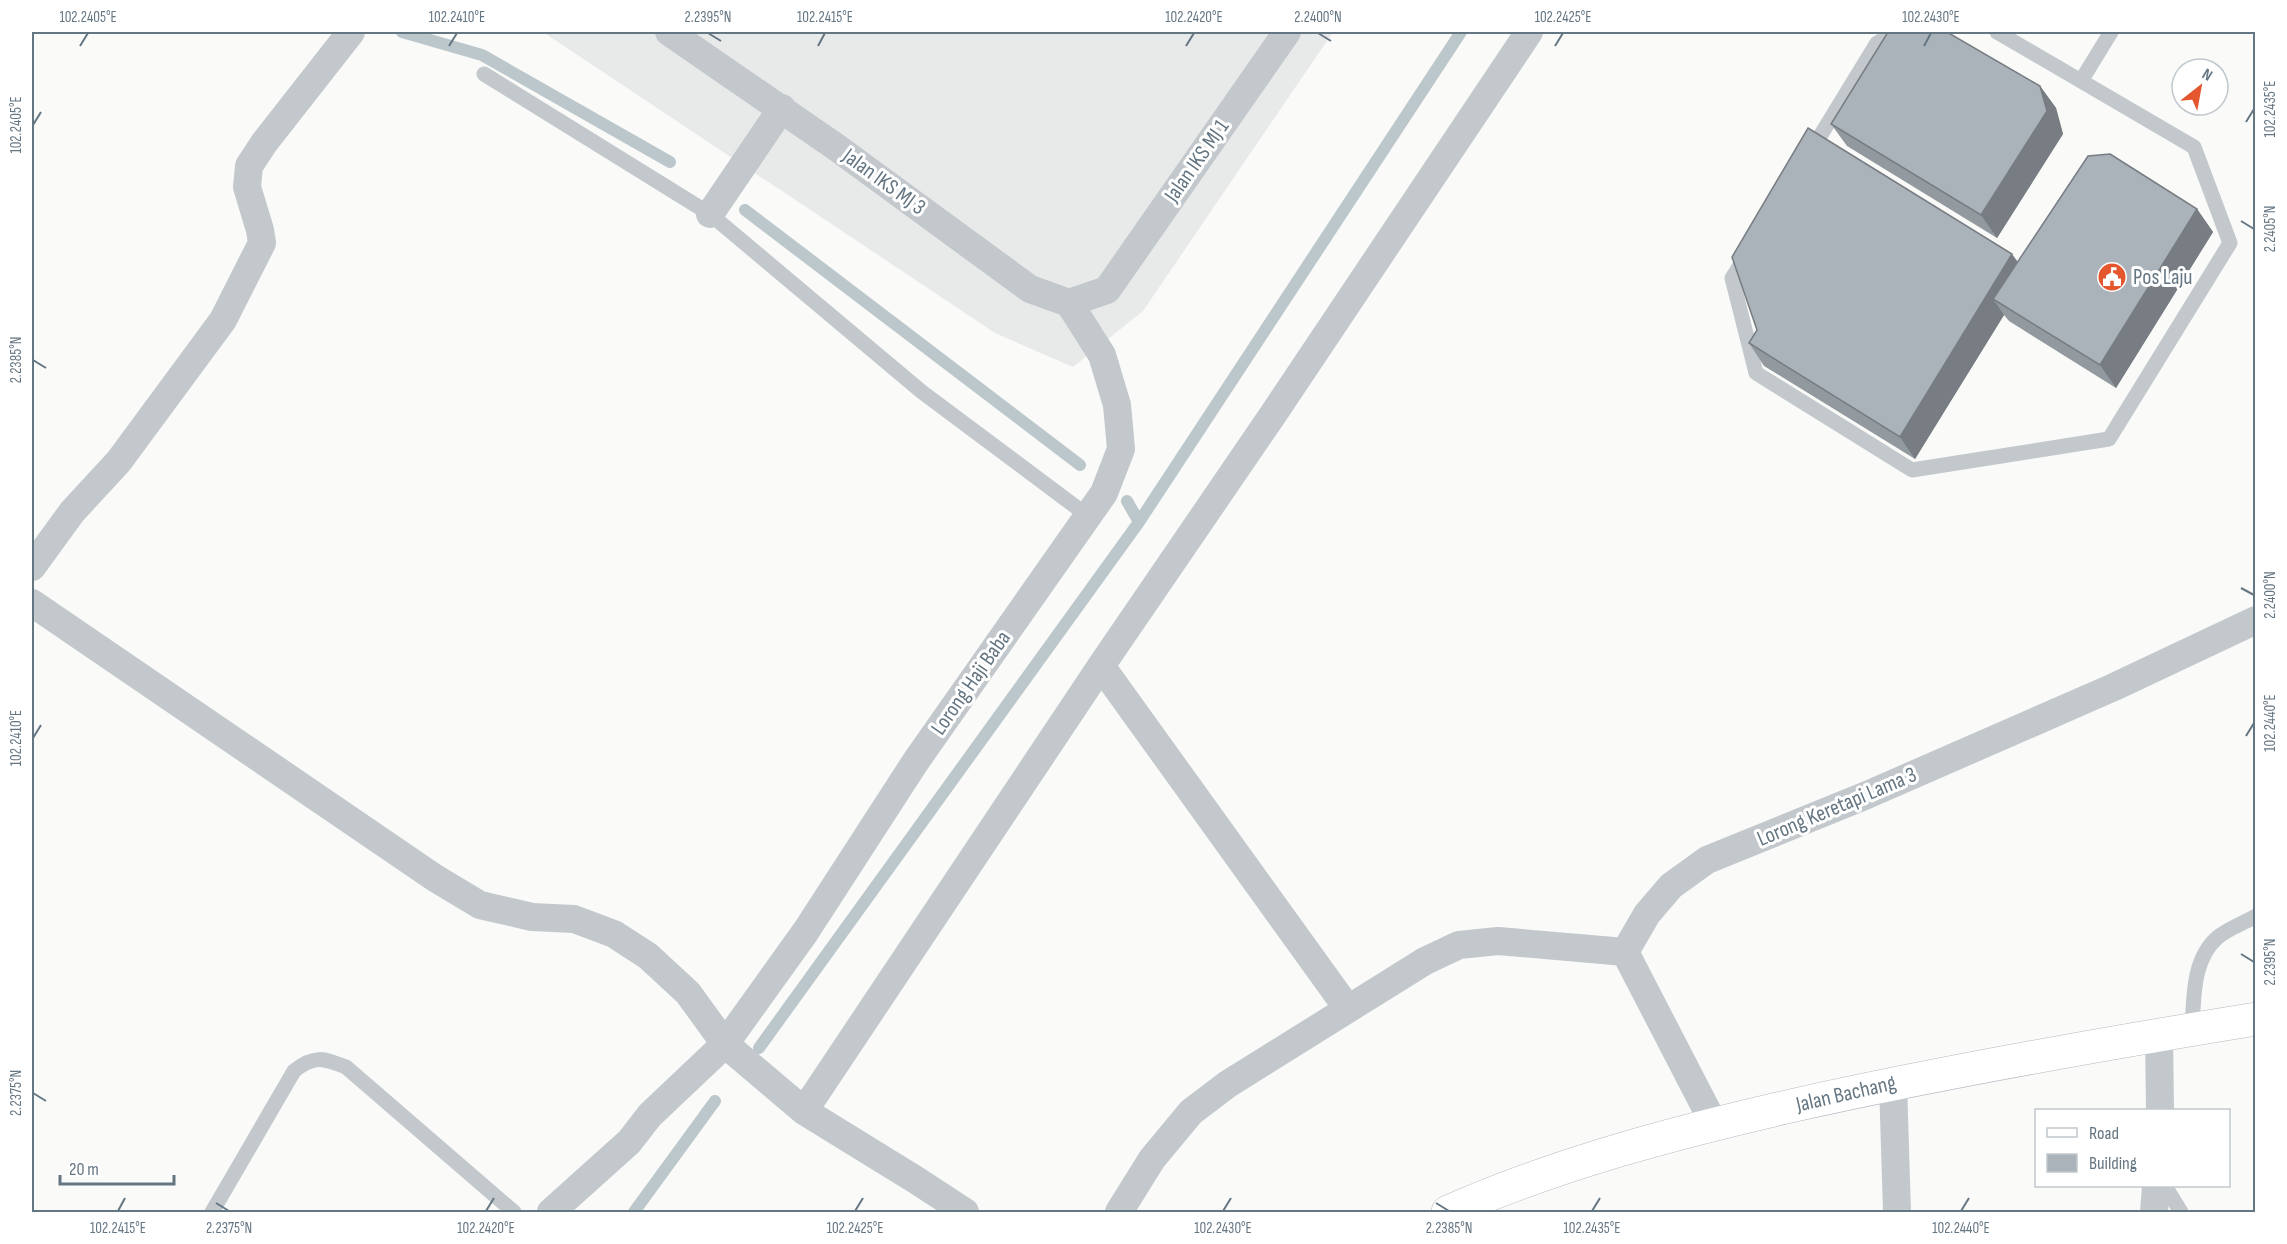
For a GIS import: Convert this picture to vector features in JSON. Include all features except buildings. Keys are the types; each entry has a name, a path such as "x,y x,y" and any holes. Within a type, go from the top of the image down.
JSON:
{"street":[{"name":"Jalan IKS MJ 3","path":"669,32 782,108 1030,289 1069,303"},
{"name":"Jalan IKS MJ 1","path":"1069,303 1107,290 1287,32"},
{"path":"804,1111 1528,32"},
{"path":"32,567 72,512 119,461 223,320 262,243 248,187 249,166 350,33"},
{"path":"710,214 782,108"},
{"name":"Lorong Haji Baba","path":"551,1212 629,1142 650,1115 725,1044 806,931 916,760 1104,493 1121,449 1117,405 1102,356 1069,303"},
{"path":"32,603 426,872 480,905 532,917 574,919 614,934 648,956 688,993 725,1044 804,1111 965,1212"},
{"name":"Lorong Keretapi Lama 3","path":"1625,952 1647,914 1671,886 1707,860 1867,795 2082,701 2256,620"},
{"path":"1101,666 1348,1009"},
{"path":"1119,1212 1152,1159 1191,1112 1228,1084 1425,961 1459,945 1498,941 1625,952 1714,1124"},
{"name":"Jalan Bachang","path":"1448,1212 1555,1172 1640,1144 1714,1124 1893,1083 2256,1019"},
{"path":"2159,1035 2160,1109"},
{"path":"1893,1083 1897,1212"},
{"path":"2154,1212 2156,1187"}],"lane":[{"path":"1805,161 1877,43 1897,32"},
{"path":"1756,239 1732,278 1756,373 1912,470 2109,438 2230,243 2194,147 1997,32"},
{"path":"2081,81 2111,32"},
{"path":"484,74 710,214 922,392 1088,516"},
{"path":"2192,1029 2196,979 2203,955 2218,937 2256,916"},
{"path":"212,1212 294,1071 306,1061 325,1059 346,1067 514,1212"},
{"path":"2166,1187 2181,1212"}],"shaded area":[{"path":"543,32 1333,32 1143,311 1073,367 995,333"}],"waterway":[{"path":"402,32 482,55 670,162"},
{"path":"759,1048 1139,522 1461,32"},
{"path":"745,210 1080,465"},
{"path":"1127,501 1139,522"},
{"path":"634,1212 715,1101"}],"place":[{"name":"Pos Laju","path":"2112,277"}]}
